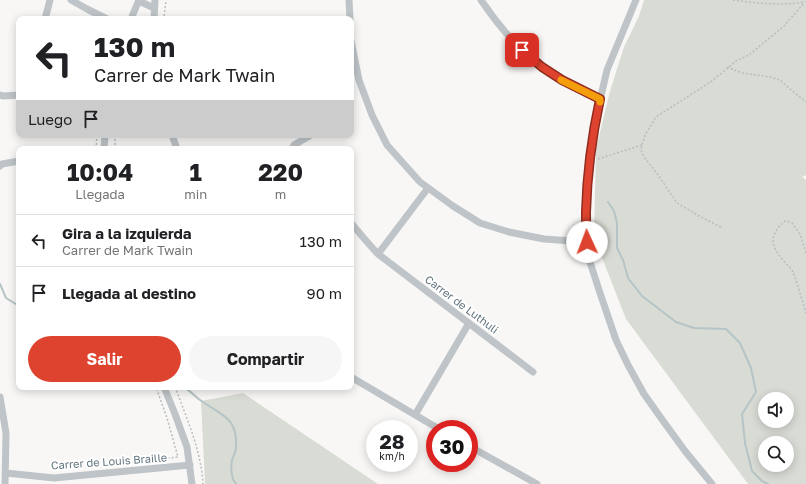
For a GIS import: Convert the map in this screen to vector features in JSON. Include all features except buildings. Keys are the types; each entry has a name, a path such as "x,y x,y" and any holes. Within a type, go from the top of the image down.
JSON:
{"street":[{"path":"46,16 50,0"},
{"path":"72,0 101,16"},
{"path":"132,16 139,0 154,4 154,16"},
{"path":"349,0 350,16"},
{"path":"481,0 495,20 513,41 542,67 562,80 600,99"},
{"path":"636,0 607,70 600,99 586,194 586,234 588,256 598,290 616,340 628,365 644,394 685,451 712,484"},
{"path":"354,56 359,80 372,115 387,146 420,182 480,223 509,232 544,239 587,242"},
{"path":"0,94 3,96 16,95"},
{"path":"294,146 306,138"},
{"path":"0,166 2,164 16,162"},
{"path":"378,254 428,188"},
{"name":"Carrer de Luthuli","path":"354,227 378,254 533,372"},
{"path":"416,415 469,323"},
{"path":"354,379 426,421"},
{"path":"165,390 187,447 192,484"},
{"path":"0,396 6,433 5,484"},
{"path":"478,451 537,484"},
{"name":"Carrer de Louis Braille","path":"6,473 54,478 190,465"}],"path":[{"path":"733,0 776,4 798,4 806,2"},
{"path":"721,227 677,203 644,157 641,150 642,145 649,127 656,117 712,81 736,61 749,55 784,26 806,2"},
{"path":"727,68 742,73 780,80 806,102"},
{"path":"590,161 642,145"},
{"path":"806,253 800,234 792,223 785,221 774,232 773,241 775,250 792,270 806,313"},
{"path":"100,466 178,457 157,390"},
{"path":"176,390 197,448 201,463 203,484"}],"shaded area":[{"path":"644,0 806,0 806,175 802,177 806,180 806,484 748,484 626,319 594,237 596,149 610,91 624,47 639,16"},
{"path":"243,393 378,484 205,484 201,401"}],"waterway":[{"path":"608,202 614,211 617,223 617,248 623,260 628,278 642,296 676,322 694,328 726,329 740,343 751,368 756,392 742,414 745,443 752,471 762,481 768,484"},
{"path":"0,284 6,298 16,304"},
{"path":"188,390 200,400 222,414 231,423 236,438 236,451 231,467 233,479 236,484"}],"slow traffic":[{"path":"561,80 600,99 600,102"}],"route":[{"path":"522,50 542,67 562,80 600,99 586,194 587,242"}]}
